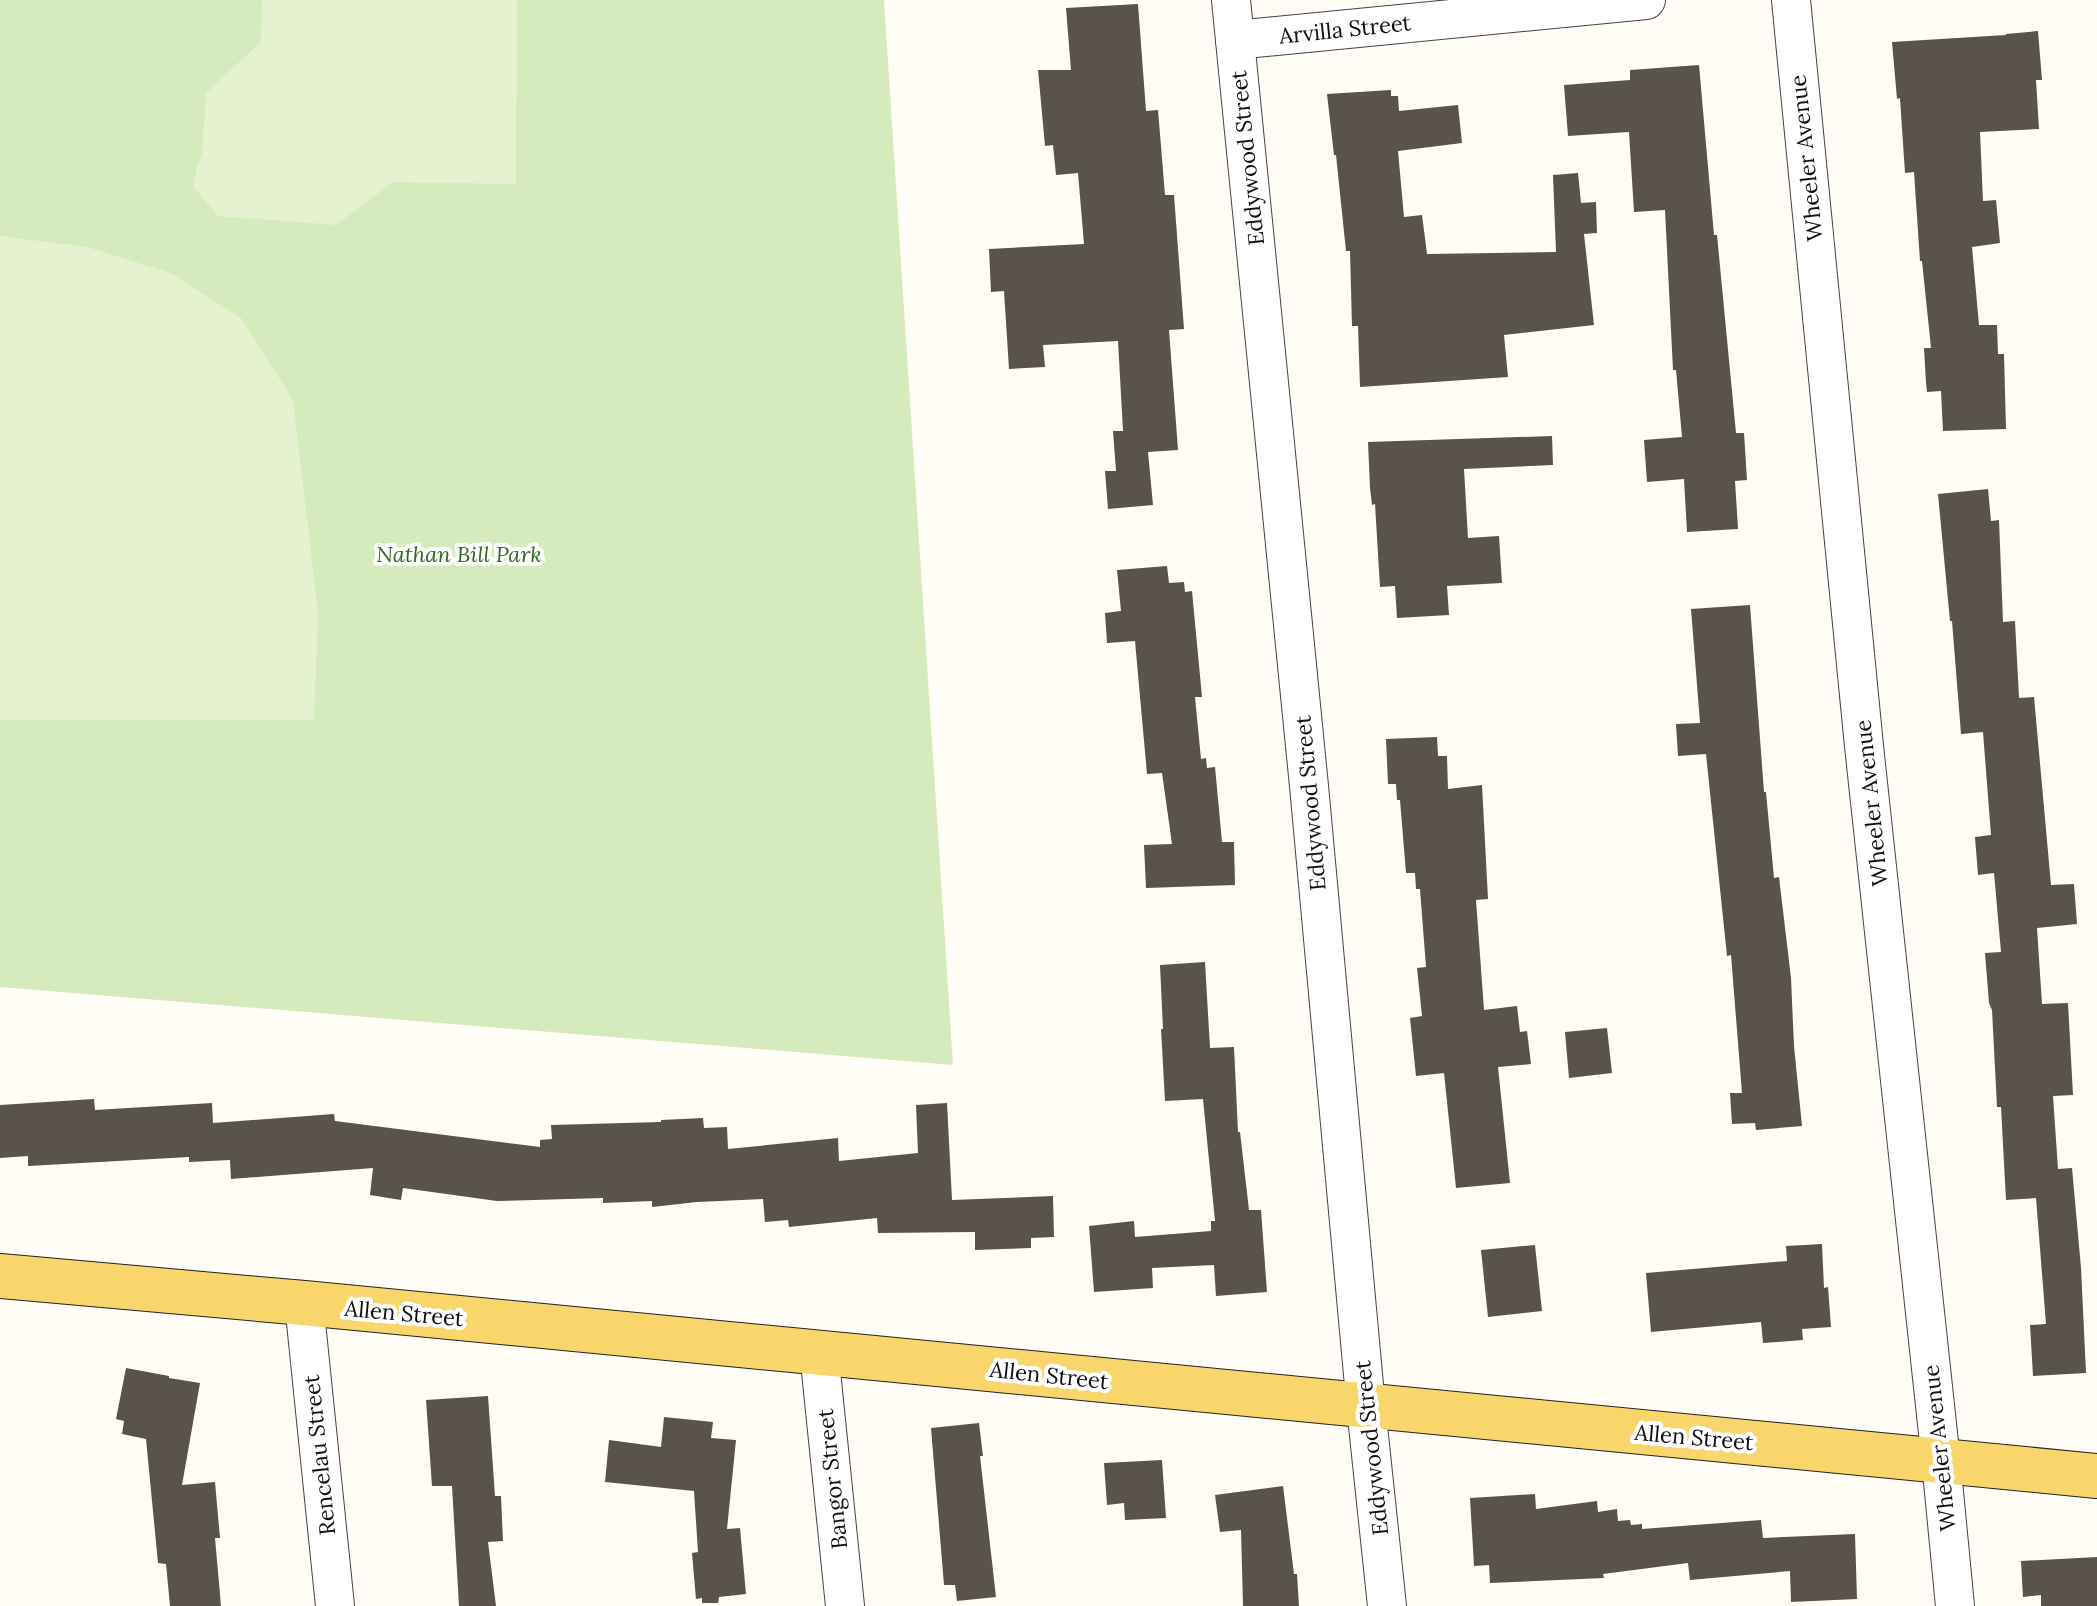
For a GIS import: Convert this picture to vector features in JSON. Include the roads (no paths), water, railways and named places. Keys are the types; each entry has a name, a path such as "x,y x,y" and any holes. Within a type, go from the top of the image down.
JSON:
{"main road":[{"name":"Allen Street","path":"0,1276 2097,1476"}],"street":[{"name":"Eddywood Street","path":"1231,0 1387,1606"},
{"name":"Arvilla Street","path":"1235,40 1646,0"},
{"name":"Wheeler Avenue","path":"1791,0 1864,746 1955,1606"},
{"name":"Rencelau Street","path":"304,1303 335,1606"},
{"name":"Bangor Street","path":"819,1352 845,1606"}],"park label":[{"name":"Nathan Bill Park","path":"459,554"}]}
